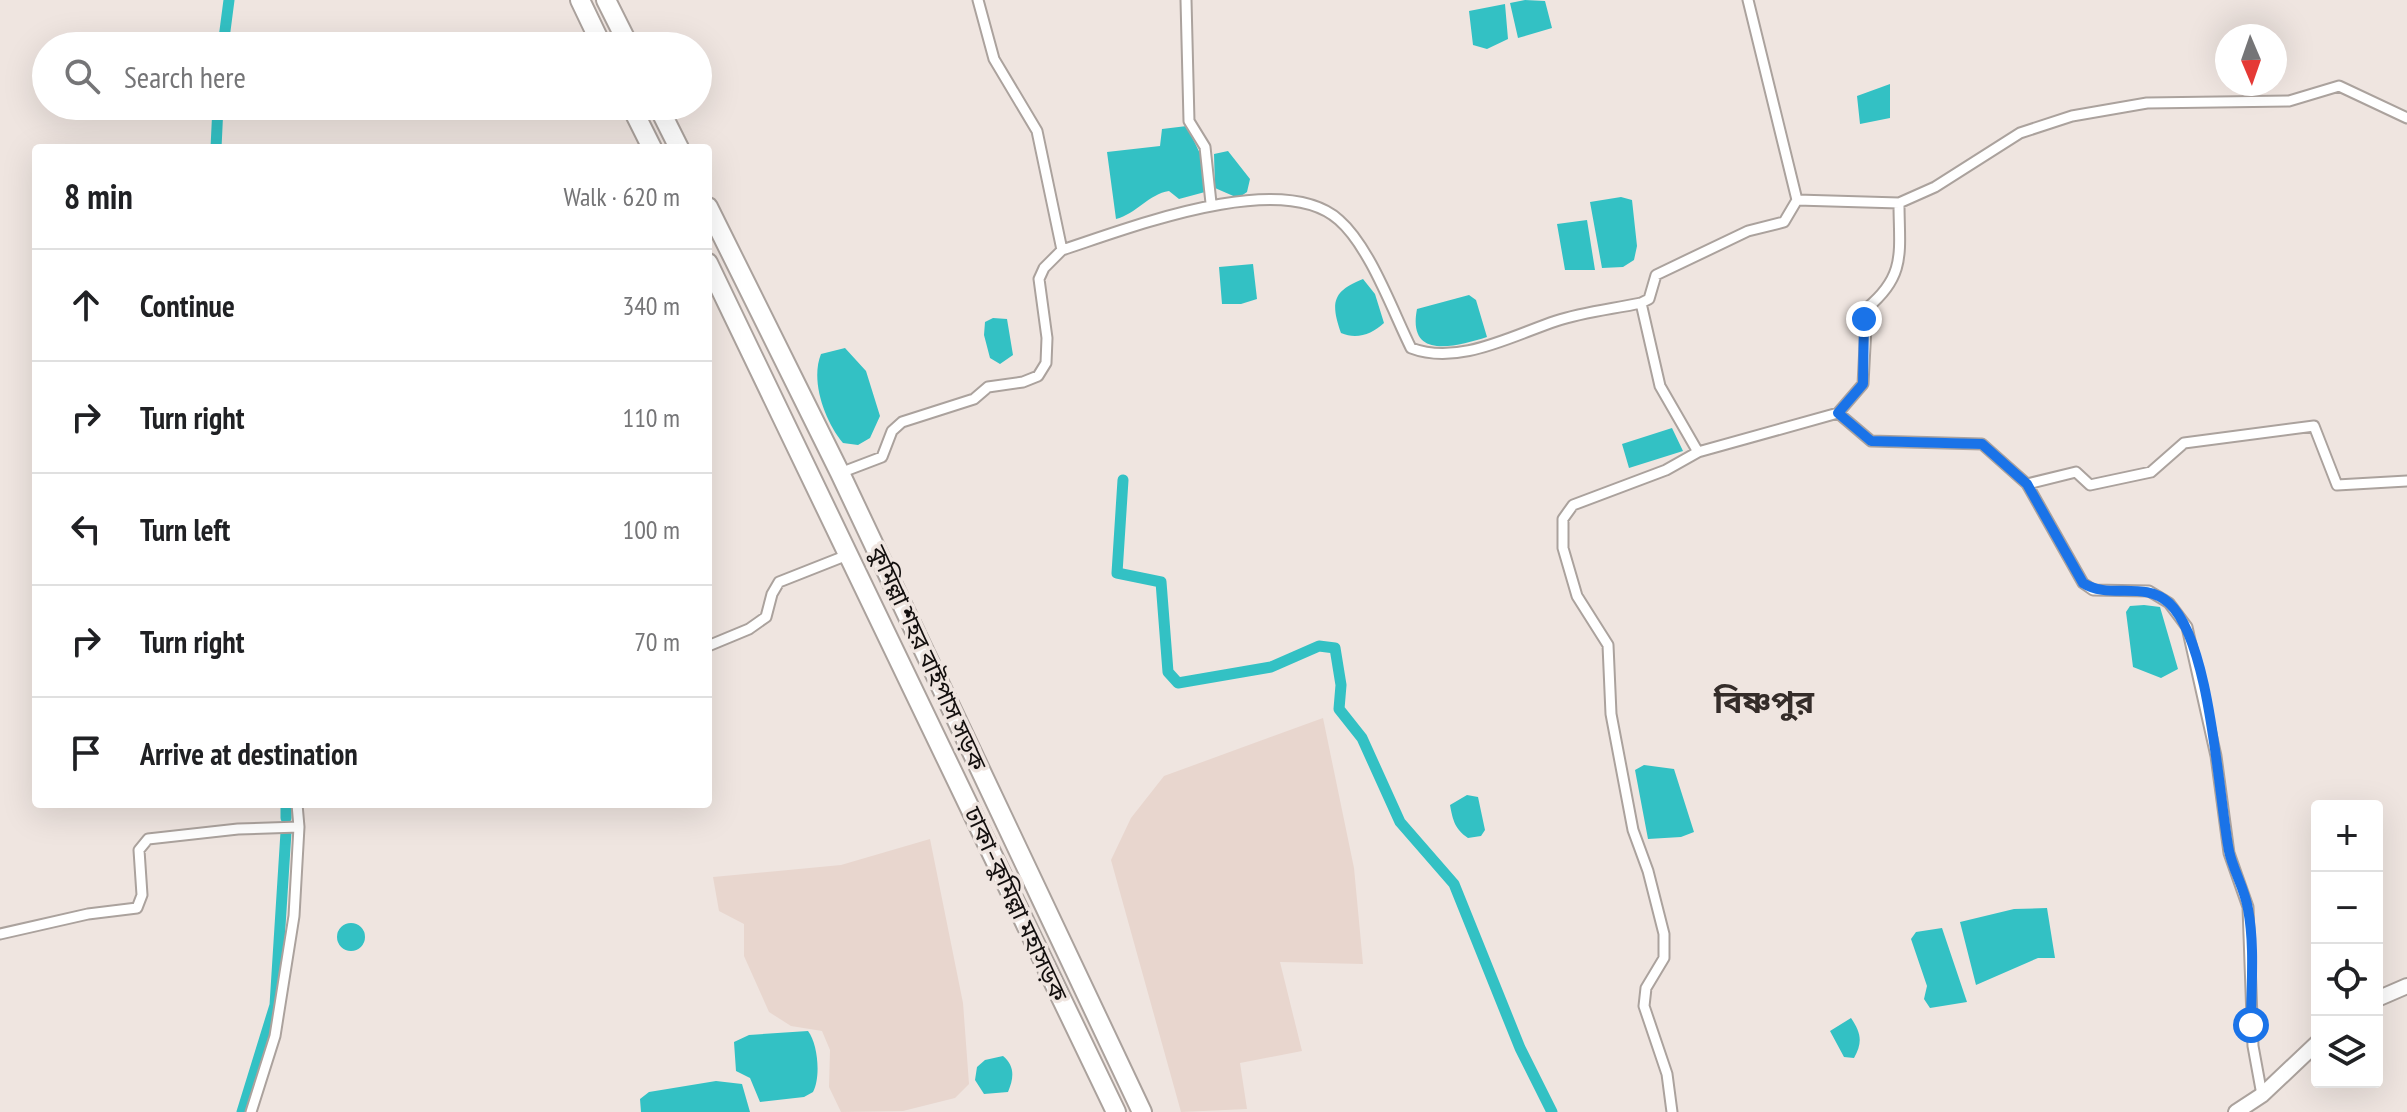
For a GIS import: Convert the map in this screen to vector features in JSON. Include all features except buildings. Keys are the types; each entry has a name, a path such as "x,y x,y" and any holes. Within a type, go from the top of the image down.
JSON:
{"highway":[{"path":"580,0 595,32"},
{"path":"606,0 622,32"},
{"path":"638,120 650,144"},
{"path":"665,120 677,144"},
{"name":"কুমিল্লা শহর বাইপাস সড়ক","path":"712,215 840,473 1142,1112"},
{"name":"ঢাকা–কুমিল্লা মহাসড়ক","path":"712,271 1116,1112"}],"main road":[{"path":"2383,996 2407,986"},
{"path":"2236,1112 2262,1095 2311,1049"}],"street":[{"path":"978,0 994,59 1037,131 1062,250"},
{"path":"1186,0 1189,121 1205,147 1211,203"},
{"path":"840,473 882,457 892,431 902,422 974,399 988,387 1038,376 1046,363 1047,338 1039,279 1044,268 1062,250 1211,203 1268,201 1319,205 1342,222 1388,292 1411,348 1425,353 1490,347 1558,321 1649,299 1656,275 1748,231 1784,222 1797,200 1748,0"},
{"path":"1797,200 1899,203 1946,181 2020,133 2072,116 2147,103 2289,101 2339,86 2407,118"},
{"path":"1672,1112 1667,1074 1644,1006 1646,988 1664,958 1664,934 1648,871 1633,830 1611,714 1608,645 1577,596 1563,548 1563,519 1573,505 1666,470 1698,452 1838,413 1863,384 1867,308 1892,284 1900,267 1899,203"},
{"path":"1641,303 1660,386 1698,452"},
{"path":"1838,413 1871,441 1982,444 2027,484 2083,583 2093,590 2149,591 2169,603 2187,627 2216,756 2229,853 2248,907 2251,1025 2262,1095"},
{"path":"2027,484 2076,472 2090,485 2151,472 2184,443 2314,426 2337,485 2407,481"},
{"path":"712,644 749,629 766,617 779,582 850,554"},
{"path":"251,1112 275,1036 294,916 297,808"},
{"path":"0,934 88,914 137,908 142,895 139,850 148,839 238,829 299,827"}],"shaded area":[{"path":"1323,718 1354,868 1363,964 1280,962 1302,1051 1240,1063 1247,1109 1181,1112 1111,860 1131,818 1164,776"},
{"path":"930,839 963,1003 969,1084 955,1098 903,1111 841,1112 829,1087 830,1050 822,1031 791,1026 769,1012 744,956 744,924 719,911 713,877 841,865"}],"water":[{"path":"1545,1 1552,28 1518,38 1510,3"},
{"path":"1505,4 1508,39 1487,49 1473,45 1469,11"},
{"path":"1890,84 1890,118 1860,124 1857,96"},
{"path":"1187,126 1203,160 1205,192 1179,199 1169,191 1162,193 1116,219 1107,152 1160,146 1162,129"},
{"path":"1228,151 1250,179 1247,192 1238,198 1215,188 1214,154"},
{"path":"1621,197 1632,200 1637,246 1634,260 1623,267 1602,268 1590,202"},
{"path":"1587,220 1595,270 1565,270 1557,224"},
{"path":"1253,264 1257,299 1241,304 1222,304 1219,267"},
{"path":"1363,279 1375,294 1384,323 1364,335 1341,333 1335,305 1337,299 1345,288"},
{"path":"1469,295 1476,300 1487,337 1436,346 1426,343 1419,336 1417,309"},
{"path":"993,318 1007,319 1013,355 1000,364 990,358 984,335 985,322"},
{"path":"845,348 866,371 880,416 870,438 858,445 843,443 836,434 818,388 821,354"},
{"path":"1672,428 1683,451 1629,468 1622,444"},
{"path":"2130,606 2160,607 2178,669 2161,678 2133,667 2126,612"},
{"path":"1644,765 1674,769 1694,832 1681,837 1648,839 1635,770"},
{"path":"1467,795 1478,797 1485,830 1481,836 1468,838 1457,828 1454,820 1450,805"},
{"path":"2047,908 2055,958 2038,958 1976,985 1960,922 2014,909"},
{"path":"351,923 361,927 365,937 361,947 351,951 341,947 337,937 341,927"},
{"path":"1942,928 1967,1002 1930,1008 1924,999 1927,986 1911,939 1916,932"},
{"path":"1851,1018 1860,1038 1854,1058 1844,1057 1830,1031"},
{"path":"808,1031 817,1061 813,1092 804,1097 760,1102 750,1078 736,1071 734,1042 749,1035"},
{"path":"1003,1056 1012,1072 1008,1092 984,1094 975,1080 977,1067 985,1060"},
{"path":"716,1081 742,1084 750,1112 641,1112 640,1099 649,1092"}],"waterway":[{"path":"225,32 229,0"},
{"path":"216,144 217,120"},
{"path":"1123,480 1117,573 1161,582 1168,672 1178,683 1271,667 1319,646 1335,648 1341,685 1339,709 1362,738 1400,822 1454,884 1520,1048 1552,1112"},
{"path":"286,808 286,818"},
{"path":"242,1112 275,1005 286,832"}],"district":[{"name":"বিষ্ণপুর","path":"1764,701"}],"route":[{"path":"1864,319 1863,384 1838,413 1871,441 1982,444 2027,484 2083,583 2093,590 2149,591 2169,603 2187,627 2216,756 2229,853 2248,907 2251,1025"}]}
